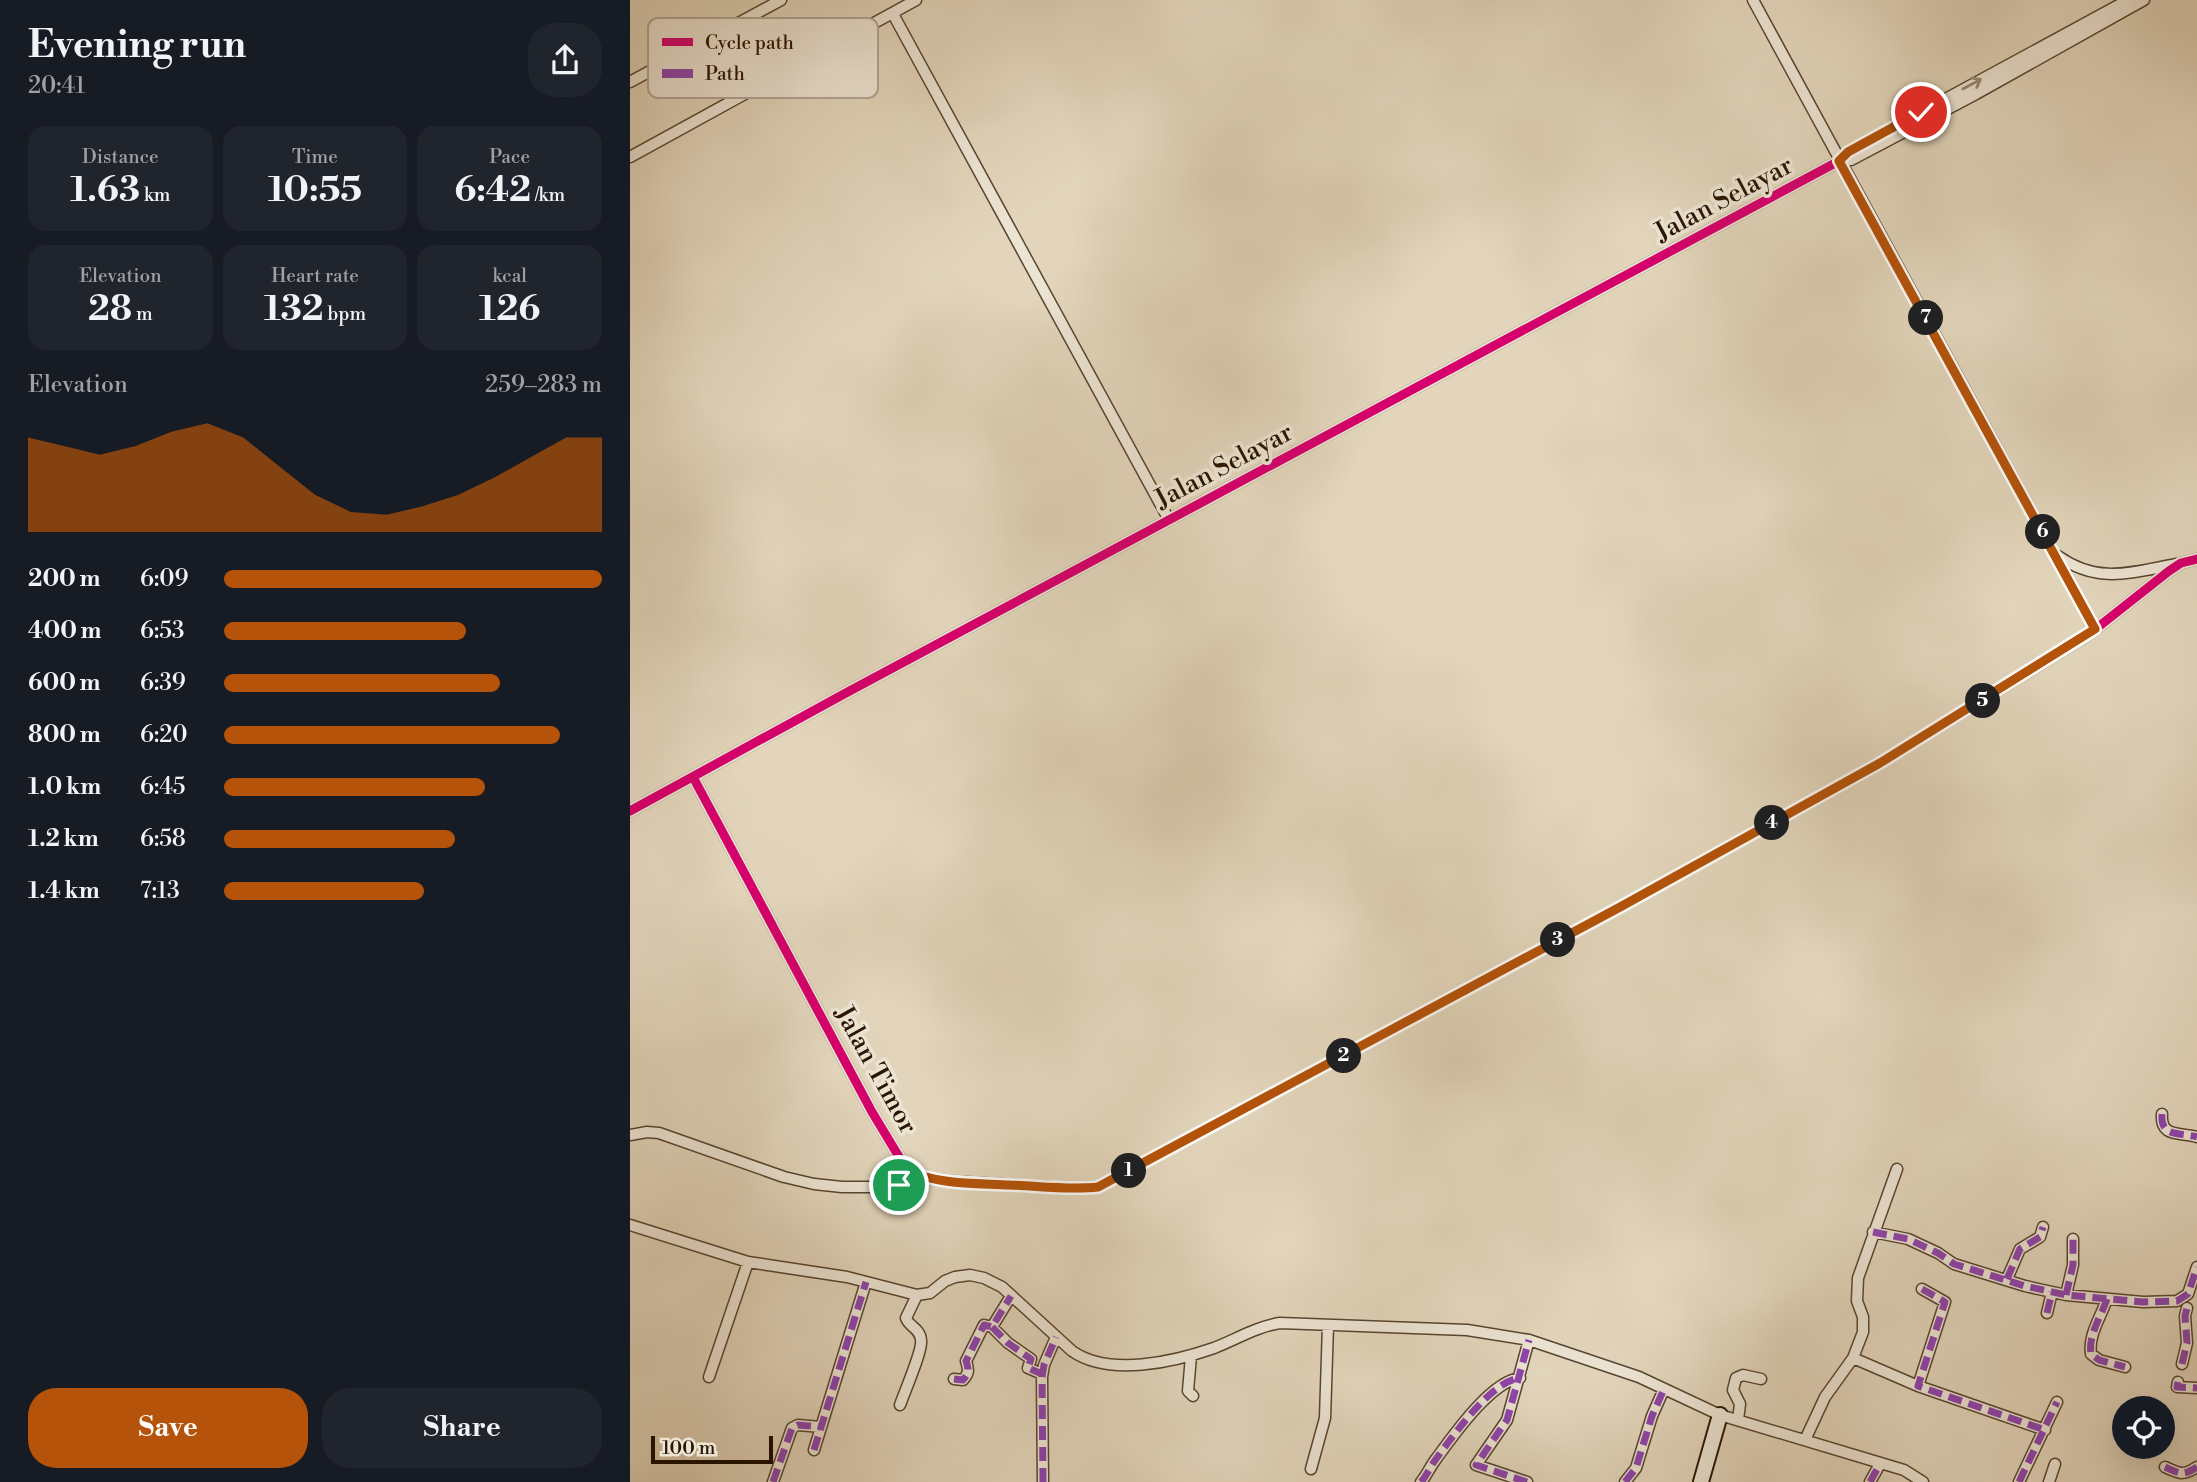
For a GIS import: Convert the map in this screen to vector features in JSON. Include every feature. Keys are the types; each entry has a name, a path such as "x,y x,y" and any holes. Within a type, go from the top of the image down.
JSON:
{"street":[{"path":"748,18 781,0"},
{"path":"878,21 916,0"},
{"path":"1753,0 2095,629"},
{"name":"Jalan Selayar","path":"2089,26 2128,0"},
{"name":"Jalan Selayar","path":"630,811 1839,161 1851,160 2089,26 2144,0"},
{"path":"892,13 1169,520"},
{"path":"630,82 648,72"},
{"path":"630,157 737,98"},
{"path":"2054,554 2081,569 2107,575 2181,563"},
{"name":"Jalan Timor","path":"693,777 872,1112 907,1170 925,1178 950,1181 1060,1188 1098,1187 1860,775 2095,629 2181,563 2197,559"},
{"path":"2162,1114 2162,1126 2166,1131 2197,1137"},
{"path":"630,1135 659,1133 784,1177 814,1184 893,1187 899,1185 907,1170"},
{"path":"1805,1440 1825,1396 1853,1358 1863,1332 1863,1317 1857,1301 1858,1278 1897,1169"},
{"path":"630,1239 632,1226 748,1262 809,1270 917,1295 930,1293 955,1277 970,1275 993,1281 1079,1356 1103,1365 1132,1365 1191,1356 1261,1326 1280,1323 1466,1331 1529,1340 1639,1377 1720,1415 1904,1470 1923,1482"},
{"path":"2007,1279 2020,1249 2040,1237 2043,1227"},
{"path":"1873,1231 1908,1239 1954,1264 2052,1292 2184,1304 2197,1316"},
{"path":"2066,1295 2073,1265 2073,1239"},
{"path":"709,1377 748,1262"},
{"path":"2182,1364 2187,1343 2184,1304 2197,1267"},
{"path":"814,1450 866,1282"},
{"path":"1918,1386 1945,1302 1922,1289"},
{"path":"2047,1312 2052,1292"},
{"path":"900,1405 922,1344 917,1329 909,1325 906,1318 917,1295"},
{"path":"992,1327 1011,1296"},
{"path":"2107,1299 2102,1317 2090,1340 2091,1354 2099,1360 2125,1367"},
{"path":"954,1379 963,1380 968,1375 966,1362 984,1325 992,1327 1031,1359 1028,1368 1042,1374"},
{"path":"1311,1469 1325,1418 1328,1325"},
{"path":"1043,1482 1042,1374 1056,1337"},
{"path":"1527,1482 1476,1465 1507,1420 1529,1340"},
{"path":"1191,1356 1188,1391 1193,1396"},
{"path":"1853,1358 1918,1386 2045,1430"},
{"path":"1738,1420 1740,1404 1732,1390 1736,1378 1743,1375 1761,1379"},
{"path":"1421,1482 1435,1460 1483,1401 1503,1384 1520,1377"},
{"path":"2178,1382 2177,1387 2197,1388"},
{"path":"1625,1482 1636,1468 1652,1416 1664,1389"},
{"path":"2019,1482 2057,1402"},
{"path":"1702,1482 1720,1415"},
{"path":"773,1482 792,1427 821,1427"},
{"path":"1870,1482 1880,1464"},
{"path":"2049,1482 2055,1464"},
{"path":"2165,1467 2184,1474 2197,1467"}],"marked path":[{"path":"2162,1114 2162,1122 2168,1131 2197,1137"},
{"path":"2007,1279 2020,1249 2040,1237 2043,1227"},
{"path":"1873,1232 1908,1239 1954,1264 2025,1286 2066,1295 2143,1302 2177,1301 2188,1294 2197,1267"},
{"path":"2066,1295 2073,1265 2073,1239"},
{"path":"814,1450 866,1282"},
{"path":"1922,1289 1945,1302 1918,1386 2045,1430"},
{"path":"2047,1313 2052,1292"},
{"path":"954,1379 965,1378 968,1371 966,1361 984,1325 992,1327 1011,1296"},
{"path":"2107,1299 2093,1333 2091,1354 2099,1360 2125,1367"},
{"path":"2182,1364 2187,1343 2187,1308"},
{"path":"992,1327 1008,1343 1031,1359 1028,1368 1042,1374"},
{"path":"1043,1482 1042,1377 1056,1337"},
{"path":"1527,1482 1476,1465 1507,1420 1529,1340"},
{"path":"1421,1482 1462,1424 1485,1399 1509,1381 1520,1378"},
{"path":"2178,1382 2177,1387 2197,1388"},
{"path":"1625,1482 1636,1468 1652,1416 1664,1389"},
{"path":"2019,1482 2057,1402"},
{"path":"773,1482 792,1428 798,1425 821,1427"},
{"path":"1870,1482 1880,1464"},
{"path":"2165,1467 2181,1473 2197,1467"}],"cycle path":[{"path":"630,811 1839,161"},
{"path":"693,777 872,1112 907,1170 925,1178 950,1181 1060,1188 1098,1187 1622,906 1880,763 2088,635 2181,563 2197,559"}],"route":[{"path":"899,1185 907,1170 925,1178 950,1181 1060,1188 1098,1187 1622,906 1880,763 2095,629 1839,161 1848,152 1921,112"}]}
